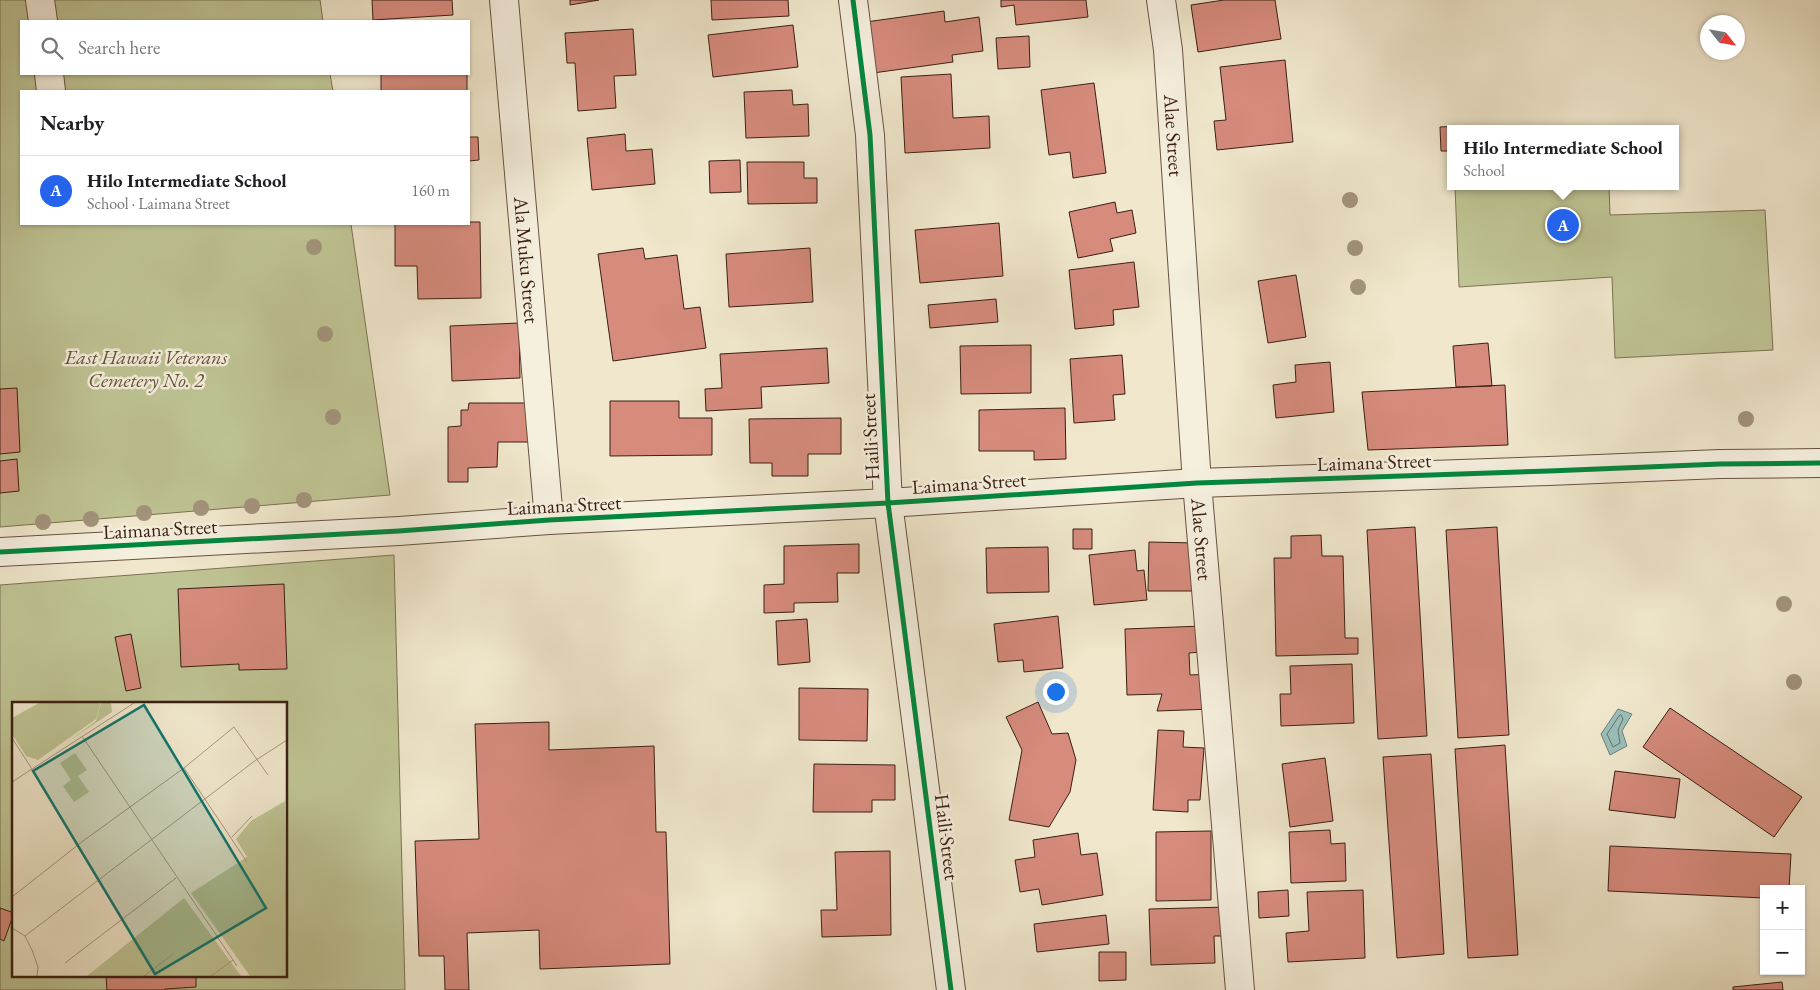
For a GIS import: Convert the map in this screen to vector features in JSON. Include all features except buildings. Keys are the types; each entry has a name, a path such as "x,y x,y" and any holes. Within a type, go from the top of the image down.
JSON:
{"street":[{"path":"40,0 43,20"},
{"name":"Ala Muku Street","path":"504,0 549,520"},
{"name":"Haili Street","path":"853,0 870,135 888,503 951,990"},
{"name":"Alae Street","path":"1161,0 1169,60 1197,483 1240,990"},
{"path":"49,75 51,90"},
{"name":"Laimana Street","path":"0,552 399,531 549,520 888,503 1197,483 1549,472 1720,464 1820,463"}],"green space":[{"name":"East Hawaii Veterans Cemetery No. 2","path":"0,0 320,0 323,20 20,20 20,75 330,75 333,90 20,90 20,225 351,225 390,495 0,527"},
{"path":"1455,190 1609,190 1610,215 1765,210 1773,350 1615,358 1612,277 1459,287"},
{"path":"394,555 405,990 0,990 0,585"}],"water":[{"path":"1618,709 1632,714 1622,731 1627,746 1610,755 1601,734"}],"cycle path":[{"path":"853,0 870,135 888,503 951,990"},
{"path":"0,552 399,531 549,520 888,503 1197,483 1720,464 1820,463"}],"place":[{"name":"Hilo Intermediate School","path":"1563,225"}]}
